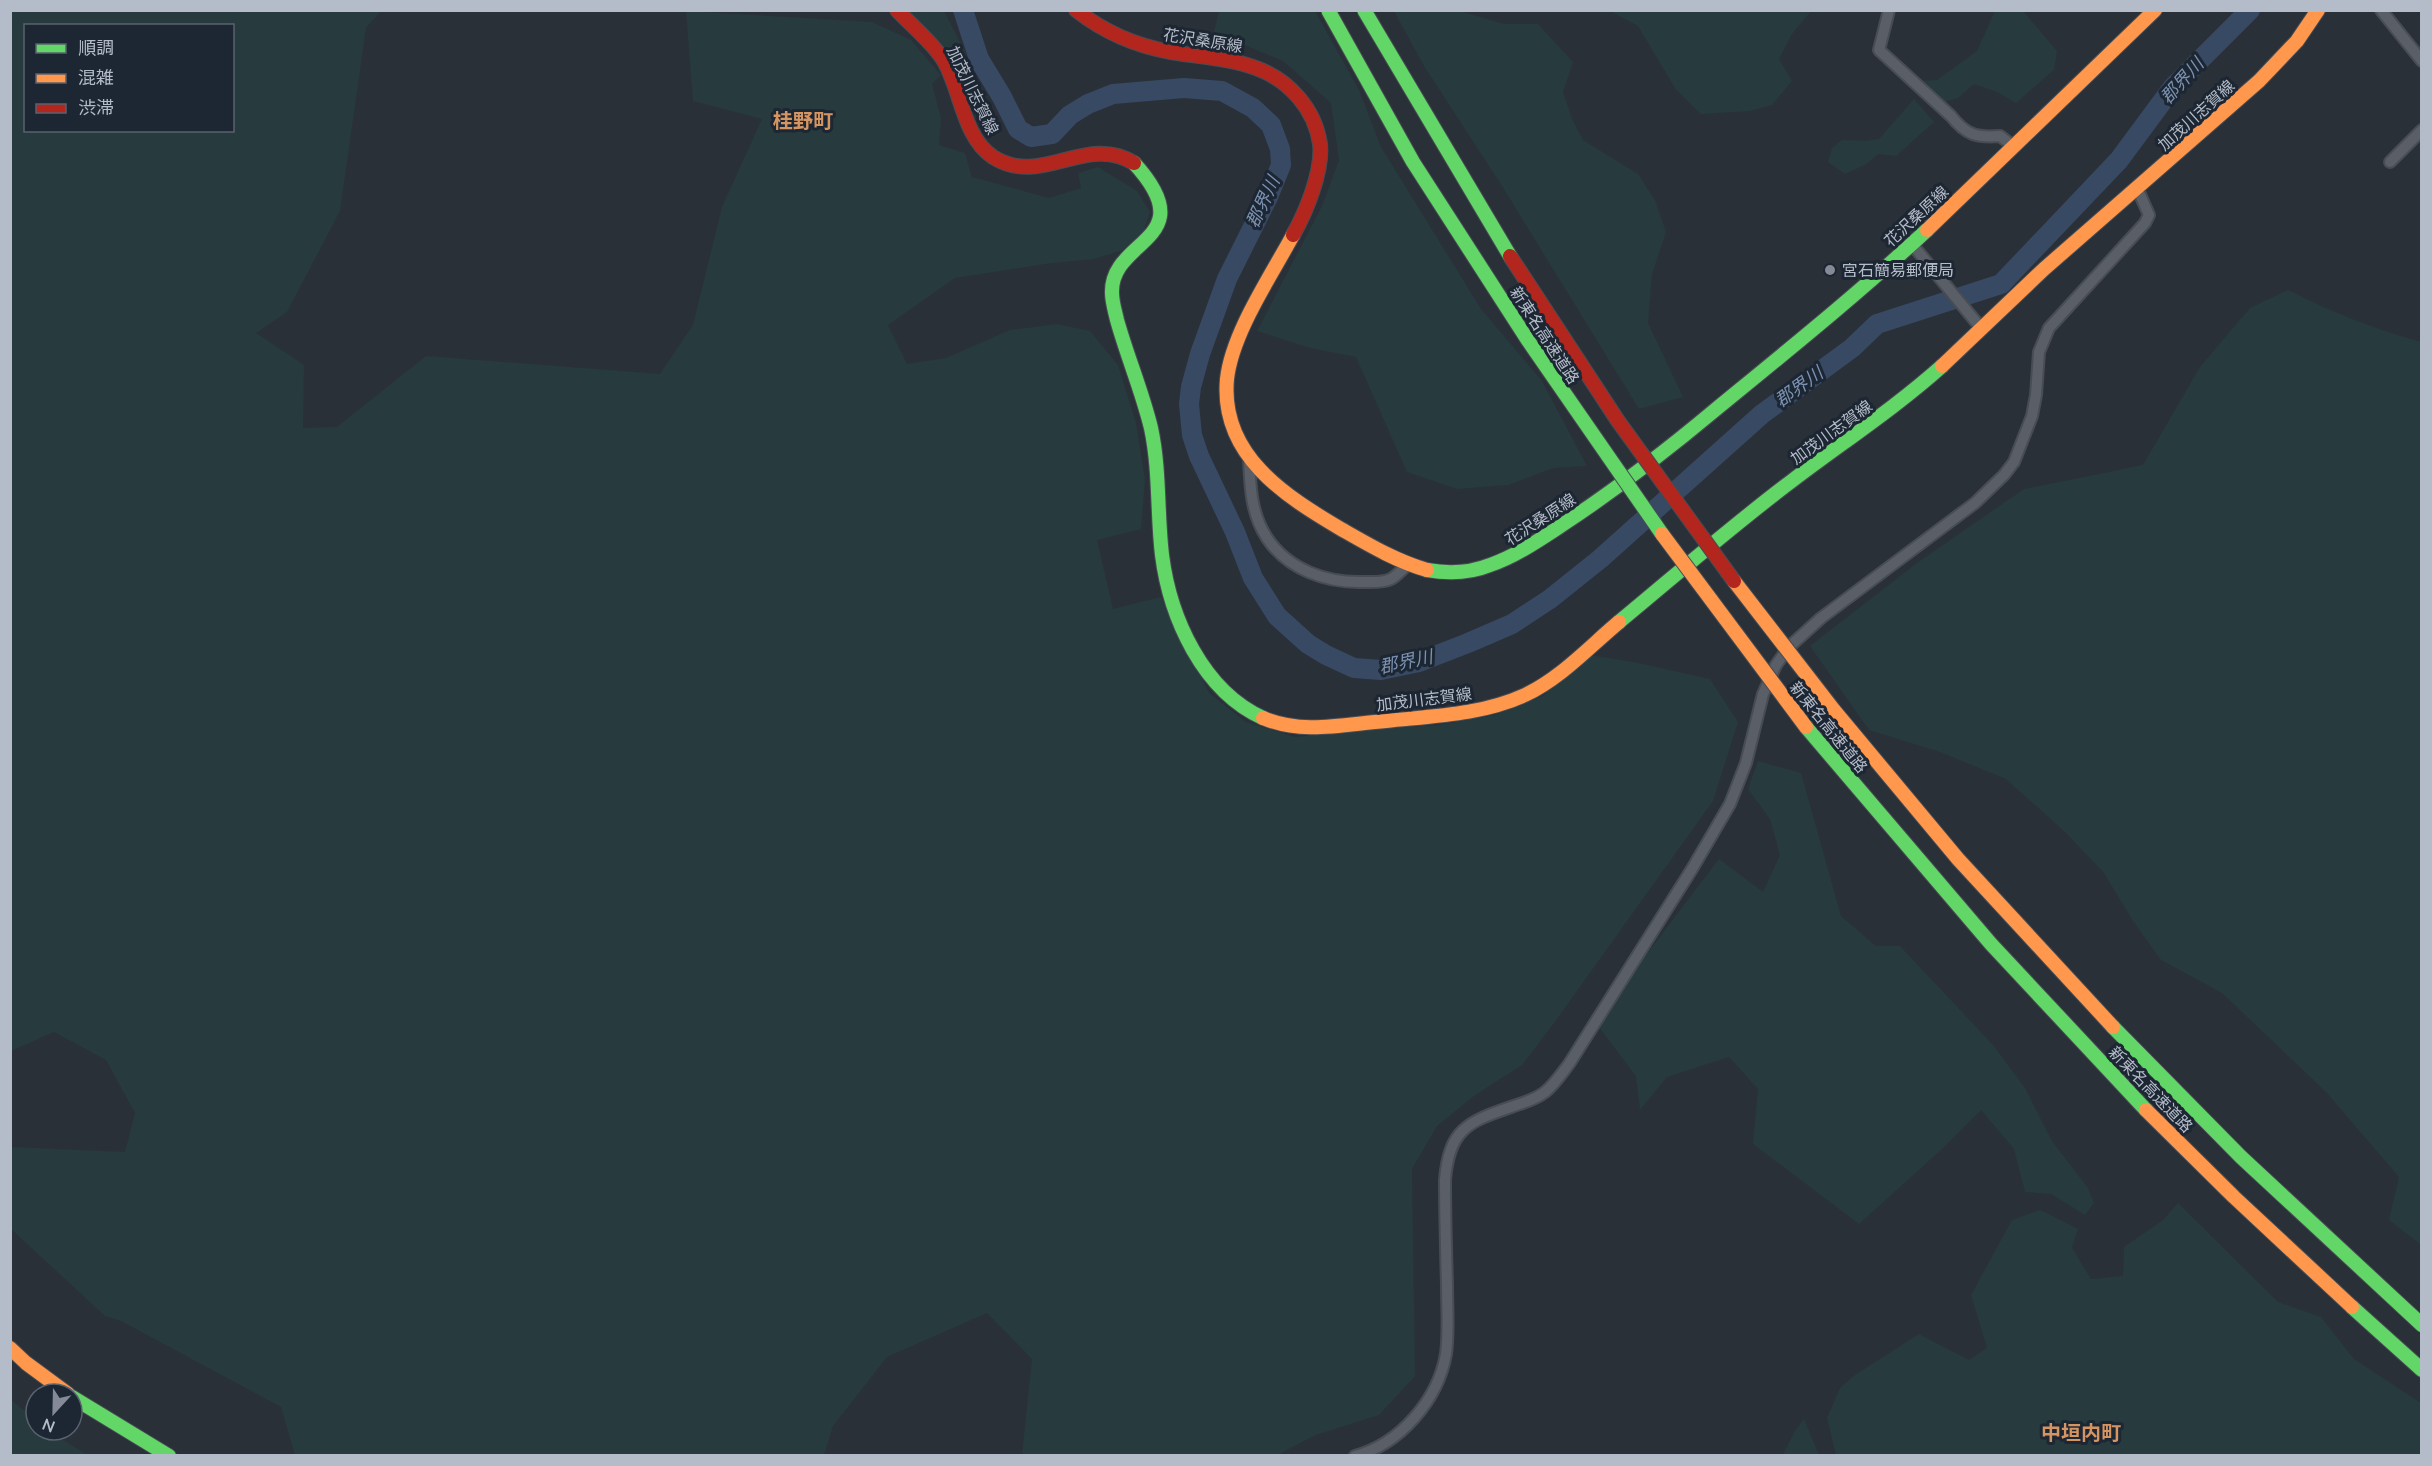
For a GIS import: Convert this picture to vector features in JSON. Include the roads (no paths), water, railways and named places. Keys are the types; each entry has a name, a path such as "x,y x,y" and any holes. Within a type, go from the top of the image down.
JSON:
{"main road":[{"name":"加茂川志賀線","path":"897,10 943,59 977,143 984,151 1019,168 1048,164 1079,155 1109,153 1128,158 1149,182 1161,212 1160,224 1148,240 1118,268 1111,288 1119,331 1149,423 1159,474 1163,561 1181,623 1216,686 1235,702 1255,714 1285,725 1298,727 1448,715 1469,711 1522,696 1572,664 1763,502 1907,397 1976,323 2138,190 2288,53 2304,35 2318,10"},
{"name":"花沢桑原線","path":"1076,10 1095,25 1121,38 1150,48 1223,58 1248,64 1287,85 1306,106 1316,126 1319,147 1318,169 1312,194 1295,232 1257,300 1229,366 1227,396 1229,415 1240,445 1249,458 1264,477 1294,501 1379,551 1408,564 1446,572 1463,572 1512,557 1616,489 1699,425 1915,248 2013,146 2155,10"},
{"name":"新東名高速道路","path":"1328,10 1413,162 1614,470 1806,727 1929,873 2056,1016 2188,1151 2349,1305 2421,1370"},
{"name":"新東名高速道路","path":"1364,10 1442,146 1557,331 1639,451 1742,594 1833,709 1956,857 2091,1005 2233,1150 2421,1325"},
{"path":"10,1348 52,1382"},
{"path":"84,1404 169,1455"}],"street":[{"path":"1889,10 1879,50 1951,116 1960,128 1980,138 2000,136 2013,146"},
{"path":"2381,10 2421,61"},
{"path":"2390,162 2421,130"},
{"path":"1355,1455 1383,1443 1406,1427 1435,1388 1445,1356 1448,1329 1445,1180 1447,1158 1457,1136 1472,1122 1546,1092 1569,1064 1692,869 1730,804 1746,763 1763,694 1776,665 1789,647 1821,618 1975,502 2011,467 2020,450 2032,416 2039,352 2049,328 2145,223 2149,215 2138,190"},
{"path":"1915,248 1976,323"},
{"path":"1249,458 1250,494 1265,536 1280,555 1296,566 1327,579 1341,582 1376,582 1391,579 1408,564"}],"waterway":[{"name":"郡界川","path":"963,10 979,59 1018,129 1031,137 1052,134 1070,115 1088,104 1113,94 1184,88 1222,91 1253,108 1271,125 1280,149 1281,165 1268,197 1227,279 1200,354 1189,404 1192,435 1199,456 1235,532 1253,578 1277,616 1308,644 1326,655 1354,668 1381,670 1419,662 1468,643 1512,624 1550,599 1600,559 1762,414 1852,348 1877,324 2001,284 2119,160 2173,87 2250,10"}],"place":[{"name":"宮石簡易郵便局","path":"1830,270"}],"district":[{"name":"桂野町","path":"803,121"},
{"name":"中垣内町","path":"2081,1433"}]}
